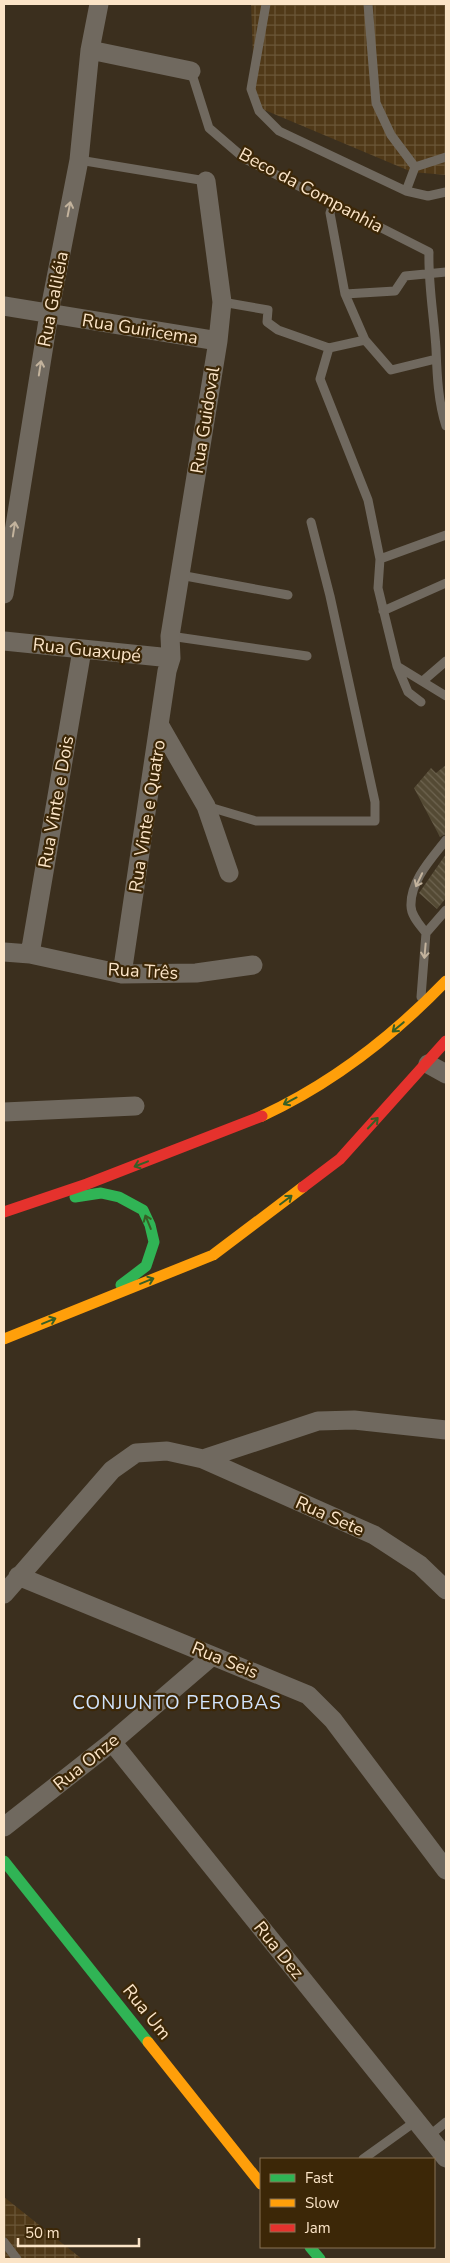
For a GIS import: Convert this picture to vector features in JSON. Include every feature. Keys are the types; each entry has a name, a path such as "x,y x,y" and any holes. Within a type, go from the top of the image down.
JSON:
{"main road":[{"path":"35,1204 209,1139 280,1107 333,1078 420,1009 446,982"},
{"path":"4,1339 213,1255 340,1159 428,1064 446,1041"},
{"path":"4,1212 35,1204 101,1193 119,1197 143,1210 150,1225 154,1242 146,1266 102,1300"},
{"name":"Rua Um","path":"4,1861 260,2183"},
{"name":"Rua Um","path":"4,1876 260,2196"},
{"path":"300,2248 309,2259"},
{"path":"311,2248 320,2259"}],"street":[{"name":"Rua Galiléia","path":"4,594 48,314 79,160 90,50 99,4"},
{"name":"Beco da Companhia","path":"90,50 191,71"},
{"name":"Rua Guidoval","path":"171,658 170,636 218,341 222,302 206,181"},
{"name":"Rua Guiricema","path":"4,306 218,341"},
{"name":"Rua Guaxupé","path":"4,641 171,658"},
{"name":"Rua Vinte e Dois","path":"30,954 82,650"},
{"name":"Rua Vinte e Quatro","path":"122,974 167,671 171,658"},
{"path":"160,726 206,806 229,873"},
{"name":"Rua Três","path":"4,952 30,954 122,974 196,973 253,965"},
{"path":"428,1064 446,1074"},
{"path":"4,1112 135,1106"},
{"path":"203,1459 318,1421 354,1420 446,1430"},
{"name":"Rua Sete","path":"4,1594 112,1470 136,1454 160,1451 203,1459 374,1535 420,1565 446,1590"},
{"name":"Rua Seis","path":"18,1576 308,1695 333,1720 446,1870"},
{"name":"Rua Onze","path":"4,1827 112,1742 212,1656"},
{"name":"Rua Dez","path":"112,1742 446,2158"}],"lane":[{"path":"266,4 251,89 259,110 279,131 406,191 428,196 446,192"},
{"path":"368,4 376,103 391,135 415,167"},
{"name":"Beco da Companhia","path":"191,71 209,128 245,159 429,252 429,273"},
{"path":"415,167 446,157"},
{"path":"79,160 206,181"},
{"path":"406,191 415,167"},
{"path":"333,204 330,213 345,294 365,340 391,370 436,359"},
{"path":"345,294 395,291 406,276 446,272"},
{"path":"429,273 436,359 446,426"},
{"path":"222,302 268,310 266,322 278,330 329,348 365,340"},
{"path":"329,348 320,379 368,500 380,559 378,588 397,666 408,692 421,702"},
{"path":"436,349 446,351"},
{"path":"206,806 256,822 374,821 375,802 330,596 311,522"},
{"path":"380,559 446,534"},
{"path":"180,575 288,595"},
{"path":"383,611 446,583"},
{"path":"170,636 307,656"},
{"path":"424,680 446,662"},
{"path":"397,666 424,680 446,696"},
{"path":"426,933 413,916 410,906 415,886 426,866 446,840"},
{"path":"420,1009 426,933 446,910"},
{"path":"363,2158 416,2121"},
{"path":"429,2136 446,2122"},
{"path":"4,2242 17,2259"}],"shaded area":[{"path":"251,4 446,4 446,175 412,172 255,106"},
{"path":"4,2197 82,2259 4,2259"}],"building":[{"path":"446,765 446,834 440,837 414,788 431,768 436,773"},
{"path":"446,854 446,898 437,909 419,893"}],"traffic: fast":[{"path":"75,1197 101,1193 119,1197 143,1210 150,1225 154,1242 146,1266 121,1285"},
{"path":"4,1861 148,2042"},
{"path":"311,2248 320,2259"}],"traffic: slow":[{"path":"262,1116 337,1074 383,1040 426,1002 446,981"},
{"path":"4,1339 213,1255 303,1187"},
{"path":"148,2042 260,2183"}],"traffic: jam":[{"path":"303,1187 340,1159 446,1041"},
{"path":"4,1212 87,1184 262,1116"}],"district":[{"name":"CONJUNTO PEROBAS","path":"177,1703"}]}
